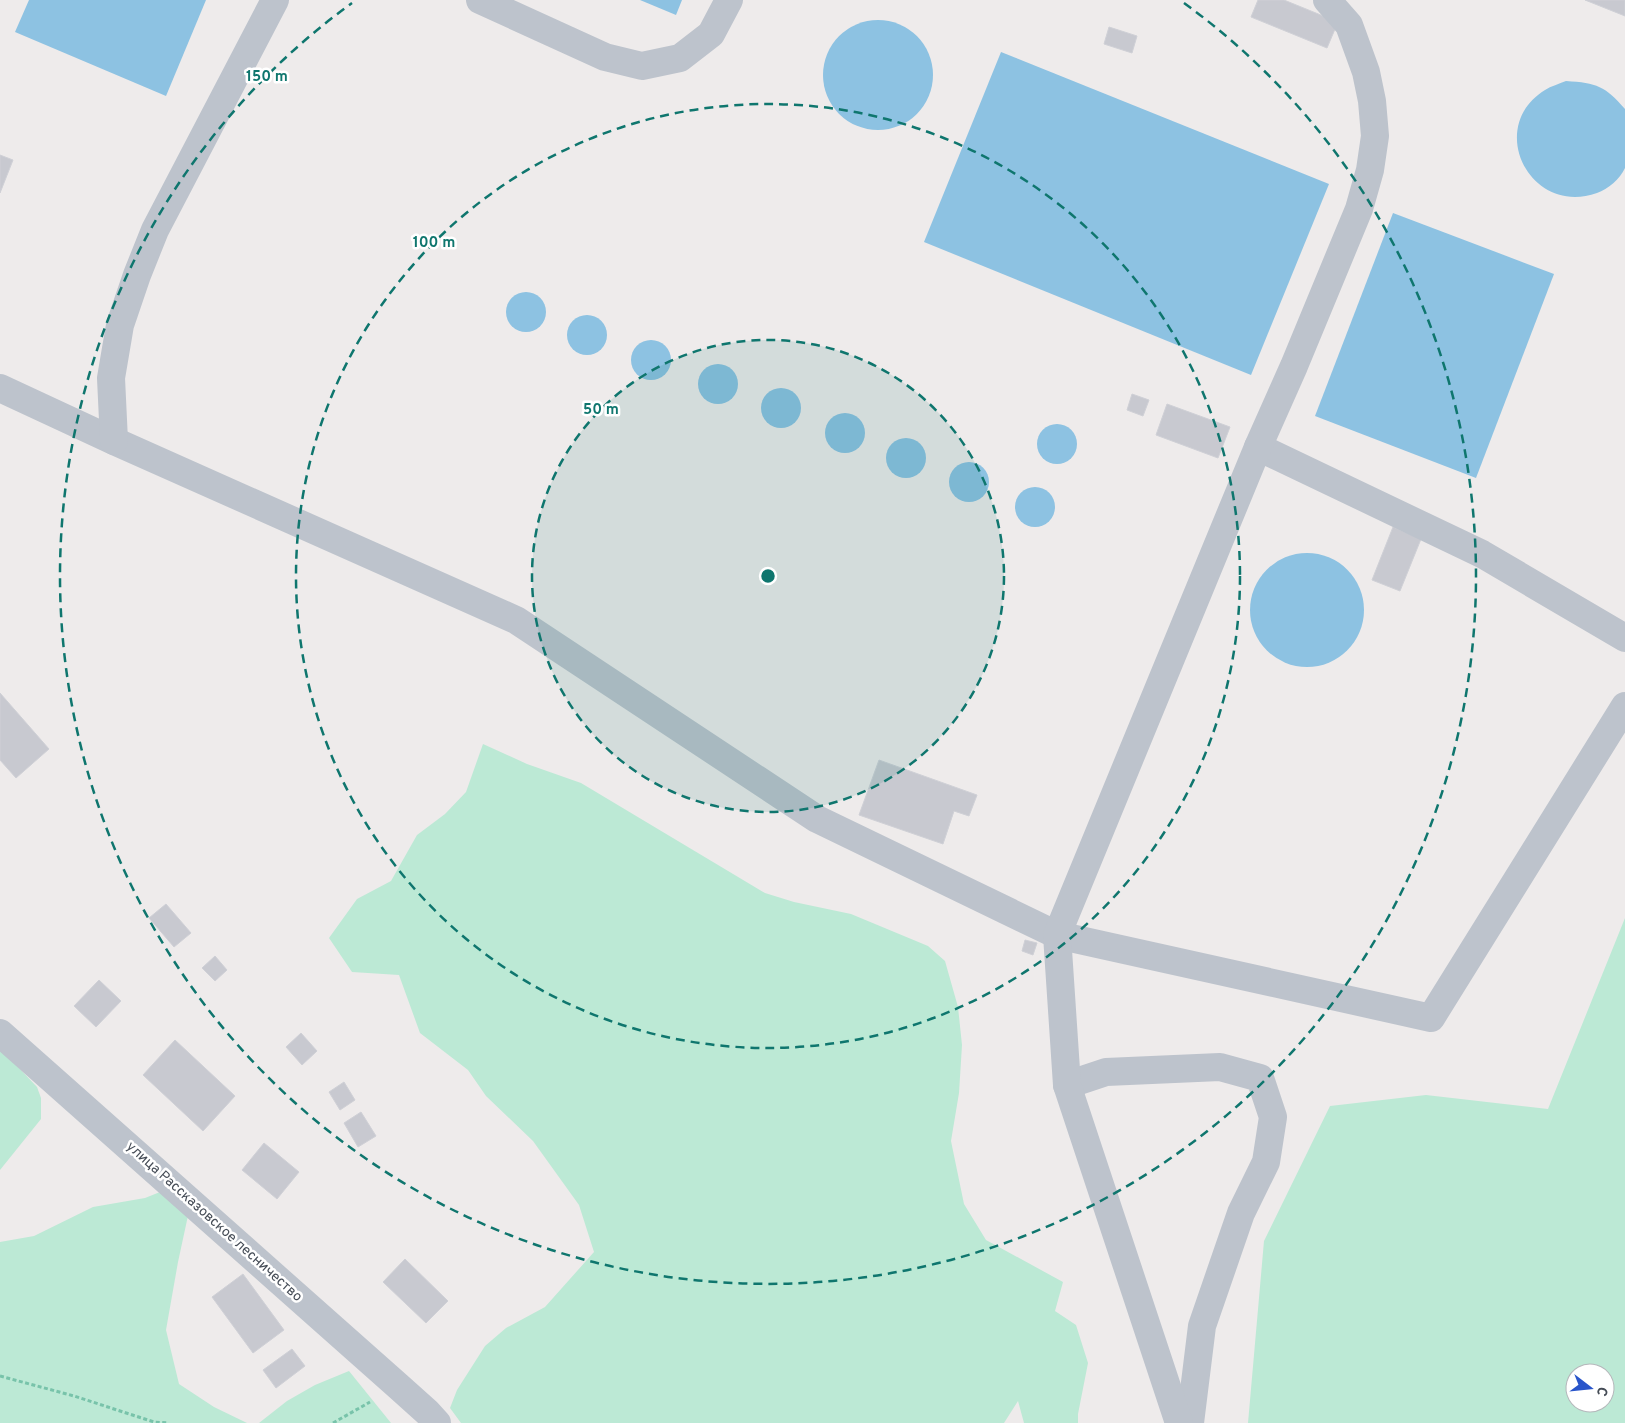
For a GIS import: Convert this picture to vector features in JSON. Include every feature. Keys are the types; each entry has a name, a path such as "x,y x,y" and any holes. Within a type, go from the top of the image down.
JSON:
{"street":[{"path":"114,441 111,378 120,325 137,274 155,230 275,0"},
{"path":"480,0 604,57 642,66 680,58 711,34 729,0"},
{"path":"1179,1423 1067,1085 1056,935 1258,447 1294,366 1355,217 1370,170 1375,136 1372,101 1366,72 1349,25 1327,0"},
{"path":"0,388 114,441 516,620 817,819 1056,935 1431,1018 1625,706"},
{"path":"1258,447 1482,554 1625,638"},
{"name":"улица Рассказовское лесничество","path":"0,1032 432,1417"},
{"path":"1067,1085 1106,1072 1220,1067 1260,1078 1273,1116 1266,1162 1241,1213 1202,1326 1190,1423"}],"path":[{"path":"0,1376 74,1396 154,1422 168,1423"},
{"path":"334,1423 398,1386"}],"green space":[{"path":"483,744 527,764 581,783 765,893 794,902 851,914 928,946 945,961 958,1007 962,1045 959,1093 951,1141 964,1204 986,1240 1063,1282 1055,1311 1076,1325 1088,1363 1078,1423 1024,1423 1018,1401 1004,1423 461,1423 450,1408 457,1390 485,1346 506,1328 545,1307 594,1252 579,1205 533,1141 486,1096 468,1070 420,1033 399,975 352,972 329,938 357,899 391,881 417,835 445,814 466,792"},
{"path":"1625,918 1625,1423 1248,1423 1264,1241 1330,1106 1426,1095 1548,1109"},
{"path":"0,1048 37,1087 41,1098 41,1119 0,1170"},
{"path":"160,1192 189,1211 166,1330 179,1384 214,1407 247,1423 0,1423 0,1242 34,1236 93,1207 145,1198"},
{"path":"349,1371 391,1423 259,1423 287,1401 315,1385"}],"water":[{"path":"29,0 206,0 166,96 15,32"},
{"path":"640,0 682,0 676,15"},
{"path":"878,20 899,24 917,36 929,54 933,75 929,96 917,114 899,126 878,130 857,126 839,114 827,96 823,75 827,54 839,36 857,24"},
{"path":"1001,52 1329,184 1251,375 924,242"},
{"path":"1566,81 1600,87 1612,95 1625,109 1625,168 1620,176 1605,189 1597,193 1573,197 1552,192 1535,181 1523,164 1517,145 1518,125 1527,106 1545,90"},
{"path":"1393,213 1554,274 1476,478 1315,416"},
{"path":"526,292 540,298 546,312 540,326 526,332 512,326 506,312 512,298"},
{"path":"587,315 601,321 607,335 601,349 587,355 573,349 567,335 573,321"},
{"path":"651,340 662,343 668,349 671,360 668,371 662,377 651,380 640,377 634,371 631,360 634,349 640,343"},
{"path":"718,364 729,367 735,373 738,384 735,395 729,401 718,404 707,401 701,395 698,384 701,373 707,367"},
{"path":"777,388 785,388 792,391 798,397 801,408 798,419 792,425 785,428 777,428 770,425 764,419 761,412 761,404 764,397 770,391"},
{"path":"845,413 859,419 865,433 859,447 845,453 831,447 825,433 831,419"},
{"path":"1053,424 1061,424 1068,427 1074,433 1077,444 1074,455 1068,461 1061,464 1053,464 1046,461 1040,455 1037,448 1037,440 1040,433 1046,427"},
{"path":"906,438 917,441 923,447 926,458 923,469 917,475 906,478 895,475 889,469 886,458 889,447 895,441"},
{"path":"965,462 973,462 980,465 986,471 989,482 986,493 980,499 973,502 965,502 958,499 952,493 949,486 949,478 952,471 958,465"},
{"path":"1031,487 1039,487 1046,490 1052,496 1055,507 1052,518 1046,524 1039,527 1031,527 1024,524 1018,518 1015,511 1015,503 1018,496 1024,490"},
{"path":"1307,553 1329,557 1347,570 1360,588 1364,610 1360,632 1347,650 1329,663 1307,667 1285,663 1267,650 1254,632 1250,610 1254,588 1267,570 1285,557"}],"building":[{"path":"1258,0 1284,0 1338,22 1327,48 1251,17"},
{"path":"1585,0 1625,0 1625,16"},
{"path":"1109,27 1137,36 1132,53 1104,44"},
{"path":"0,155 13,160 0,193"},
{"path":"1132,394 1149,400 1143,416 1127,410"},
{"path":"1167,404 1230,427 1218,458 1156,435"},
{"path":"1393,527 1421,539 1400,591 1372,580"},
{"path":"0,693 49,749 16,778 0,760"},
{"path":"879,760 977,795 969,816 954,811 943,844 859,815"},
{"path":"166,904 191,933 174,947 149,918"},
{"path":"1025,940 1037,943 1033,955 1022,951"},
{"path":"215,956 227,970 215,981 202,968"},
{"path":"99,980 121,1001 96,1027 74,1006"},
{"path":"301,1033 317,1051 302,1065 286,1047"},
{"path":"175,1040 235,1096 203,1131 143,1075"},
{"path":"344,1082 355,1100 340,1110 329,1092"},
{"path":"361,1112 376,1136 358,1147 344,1123"},
{"path":"264,1143 299,1172 277,1199 242,1170"},
{"path":"405,1259 448,1301 426,1323 383,1282"},
{"path":"243,1274 284,1330 253,1353 212,1297"},
{"path":"292,1349 305,1366 276,1388 263,1370"}]}
